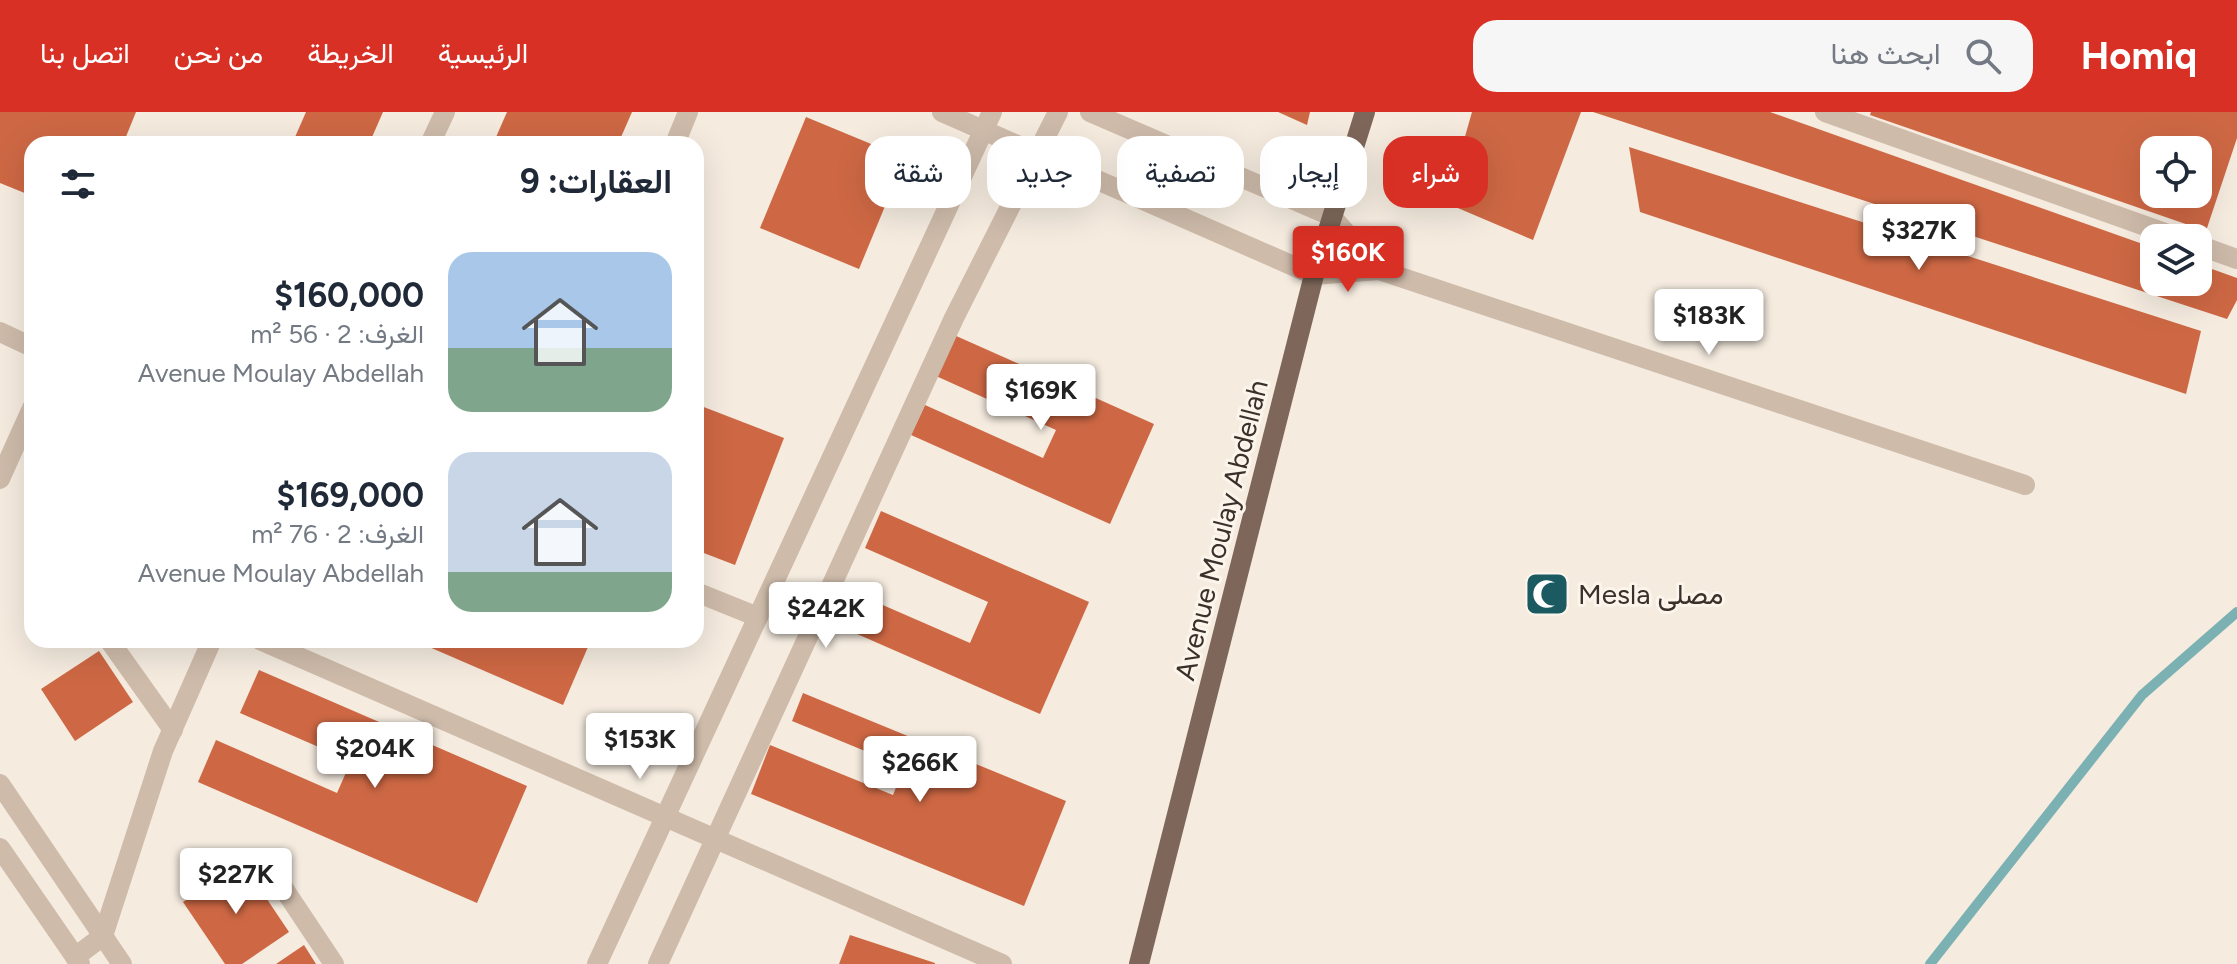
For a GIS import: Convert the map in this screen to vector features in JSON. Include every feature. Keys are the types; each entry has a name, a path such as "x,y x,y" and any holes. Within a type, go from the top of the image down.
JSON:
{"main road":[{"name":"Avenue Moulay Abdellah","path":"1139,964 1314,275 1365,112"}],"street":[{"path":"434,136 445,112"},
{"path":"678,136 688,112"},
{"path":"942,112 988,121 1010,136"},
{"path":"1047,136 1058,112"},
{"path":"1090,112 1331,216 1379,270"},
{"path":"1825,112 1858,117 2142,224"},
{"path":"597,964 988,121"},
{"path":"1101,182 1314,275 1379,270 2025,485"},
{"path":"658,964 954,318 1011,208"},
{"path":"2212,250 2237,259"},
{"path":"0,332 24,343"},
{"path":"0,479 24,426"},
{"path":"704,595 758,617"},
{"path":"115,648 173,730"},
{"path":"0,848 78,960 103,936 163,751 209,648"},
{"path":"278,648 1002,964"},
{"path":"0,784 122,964"},
{"path":"264,859 334,964"}],"building":[{"path":"0,112 136,112 126,136 24,136 24,193 0,183"},
{"path":"306,112 383,112 372,136 296,136"},
{"path":"507,112 632,112 622,136 496,136"},
{"path":"1278,112 1310,112 1307,125"},
{"path":"1472,112 1581,112 1533,240 1458,208 1488,208 1488,136 1465,136"},
{"path":"1593,112 1770,112 2140,243 2140,291"},
{"path":"1871,112 2237,112 2237,138 2208,224 2186,224 1870,115"},
{"path":"806,117 865,141 865,208 884,208 859,269 760,228"},
{"path":"1629,147 2201,331 2186,394 1640,212"},
{"path":"2212,269 2237,278 2237,300 2227,319 2157,296 2212,296"},
{"path":"954,335 1154,424 1110,524 911,435 925,405 1043,458 1056,430 936,376"},
{"path":"704,407 784,438 735,565 704,553"},
{"path":"881,511 1089,602 1040,714 832,623 846,589 970,643 988,602 865,548"},
{"path":"431,648 588,648 563,705"},
{"path":"99,651 133,702 75,741 41,689"},
{"path":"259,670 527,786 477,903 198,782 216,740 337,793 351,761 240,713"},
{"path":"803,693 1066,801 1024,906 751,794 770,745 893,795 904,767 792,721"},
{"path":"242,862 289,932 242,964 225,964 183,902"},
{"path":"850,935 935,963 935,964 839,964"},
{"path":"304,945 316,964 276,964"}],"waterway":[{"path":"1930,964 2142,695 2237,612"}],"place":[{"name":"Mesla مصلى","path":"1547,594"}]}
